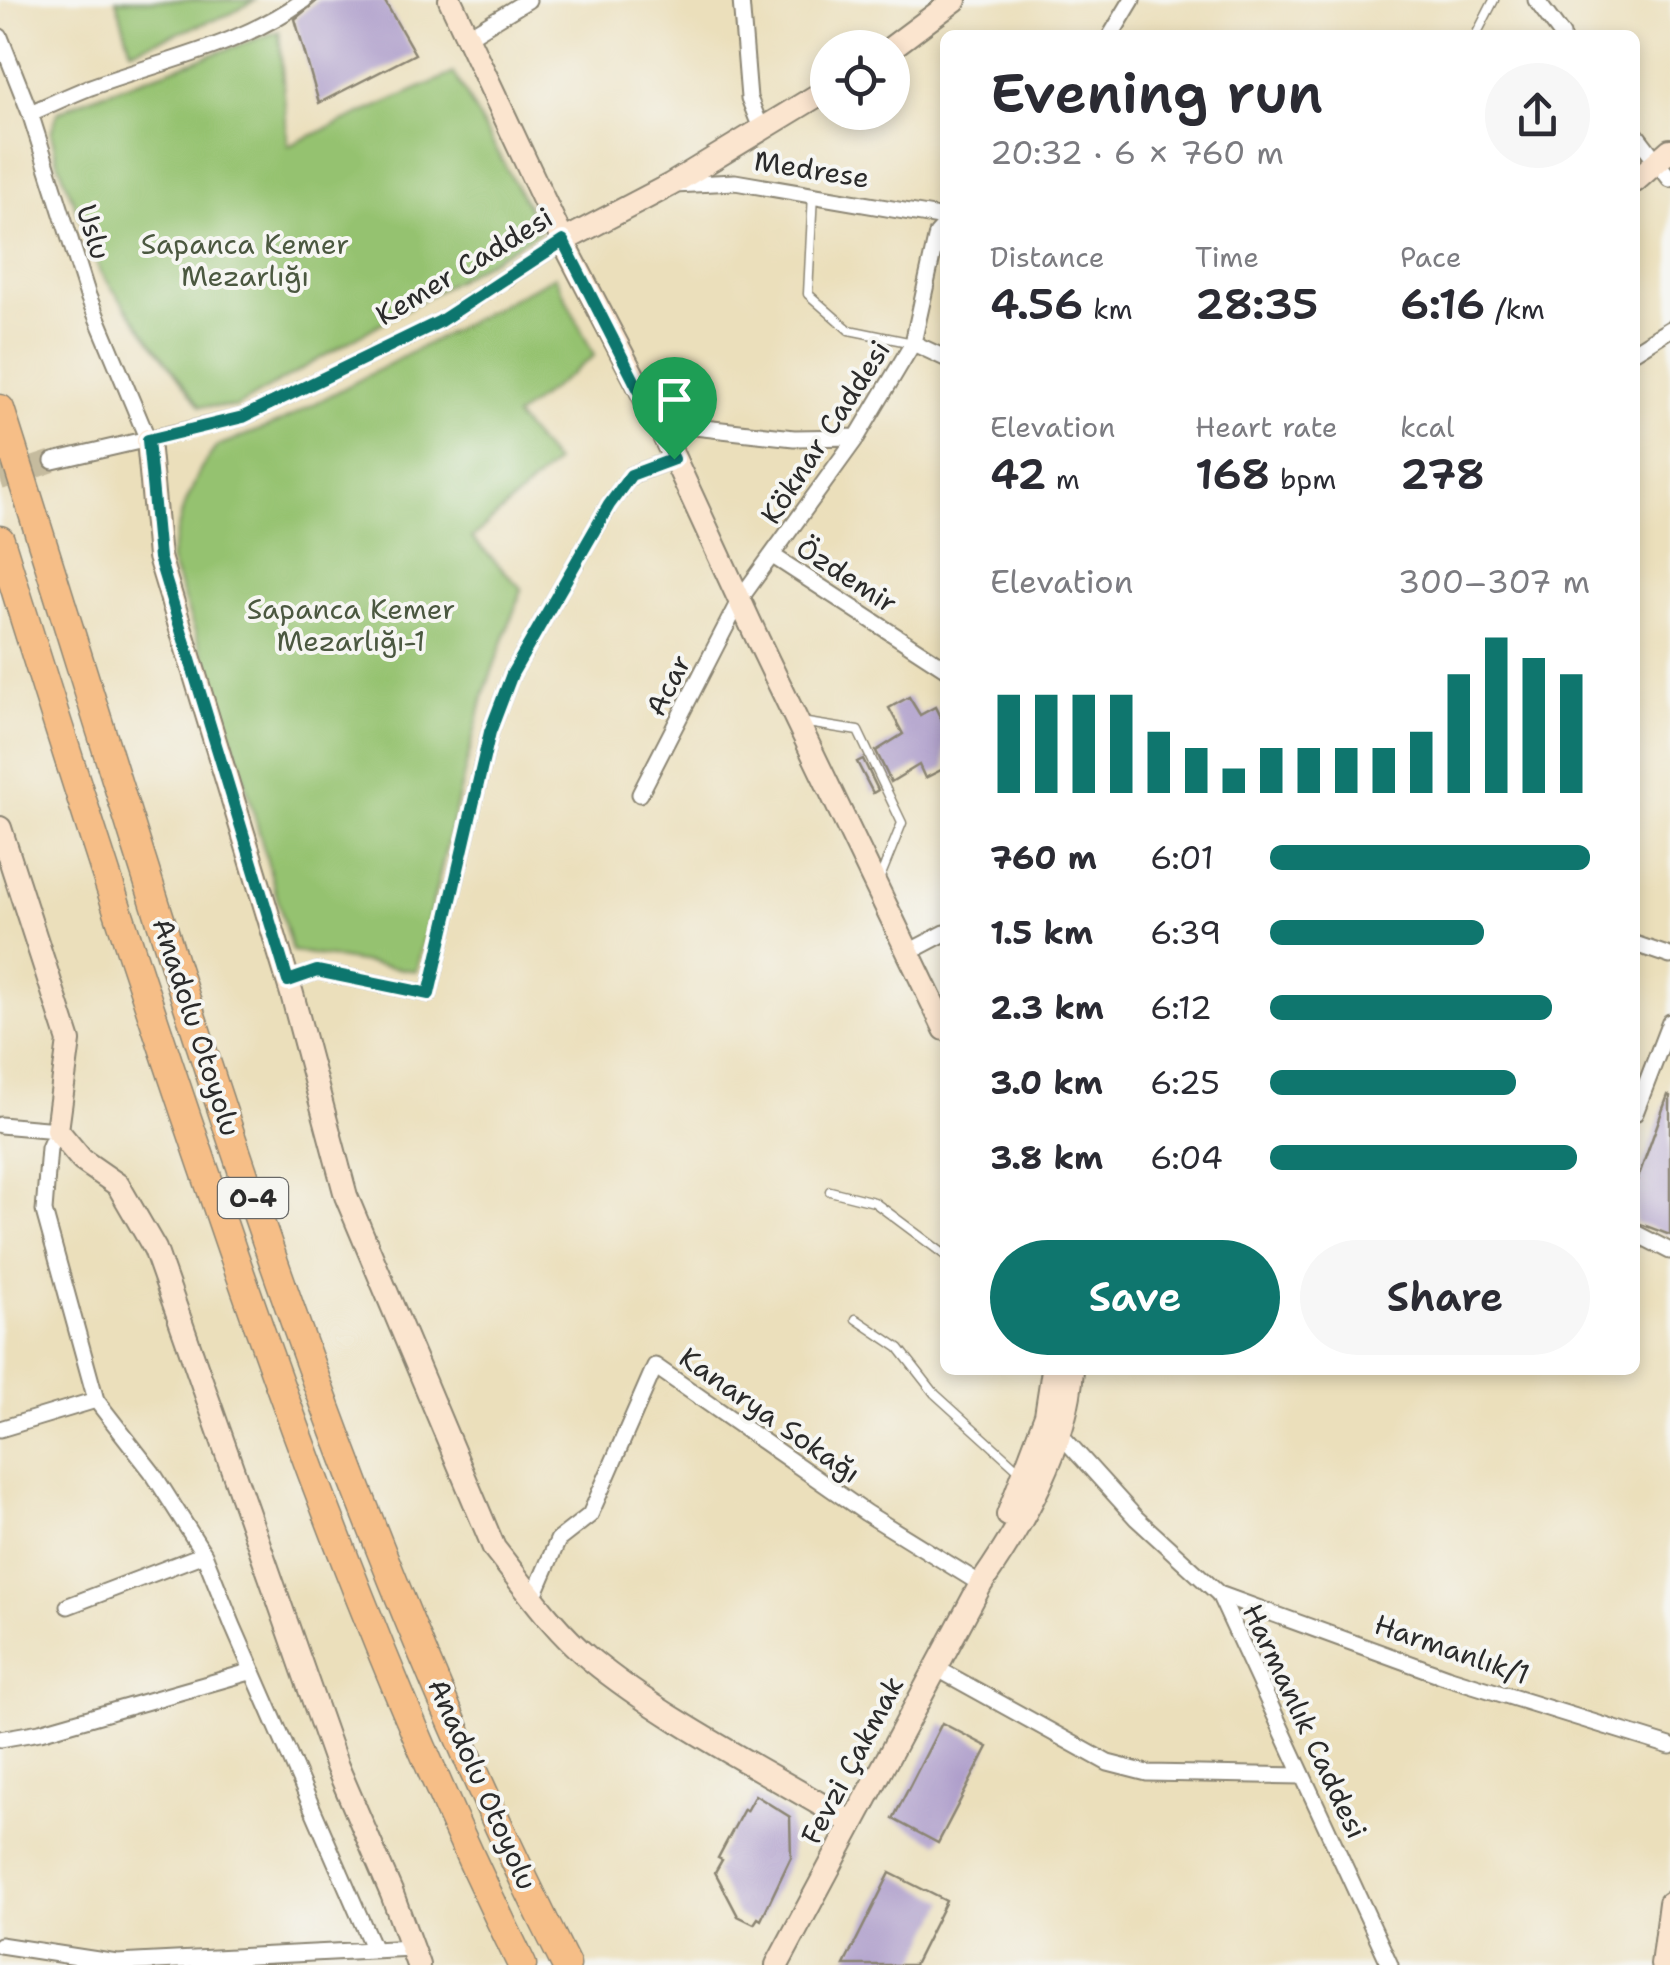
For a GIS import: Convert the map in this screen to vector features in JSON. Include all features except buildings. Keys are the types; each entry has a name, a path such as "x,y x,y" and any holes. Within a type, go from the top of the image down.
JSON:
{"highway":[{"name":"Anadolu Otoyolu","path":"0,409 215,1088 357,1486 440,1691 566,1965"},
{"name":"Anadolu Otoyolu","path":"0,540 180,1100 321,1498 405,1705 522,1965"}],"main road":[{"path":"450,0 563,241 658,424 940,1019"},
{"path":"910,34 955,0"},
{"name":"Kemer Caddesi","path":"563,241 670,185 810,100"},
{"path":"1640,179 1666,164"},
{"path":"148,440 159,558 288,981 350,1206 494,1548 532,1598 587,1657 637,1695 852,1823"},
{"path":"0,828 70,1041 57,1130 82,1160 118,1186 154,1249 336,1764 415,1957"},
{"path":"981,1584 1046,1415 1052,1375"},
{"path":"981,1584 1011,1541 1060,1434 1071,1375"},
{"path":"1068,1408 1082,1375"},
{"name":"Fevzi Çakmak","path":"777,1965 981,1584"},
{"path":"1662,1965 1670,1903"}],"street":[{"path":"30,113 90,87 235,38 277,20 304,0"},
{"path":"467,37 528,0"},
{"path":"741,0 750,98 762,130"},
{"path":"1114,30 1132,0"},
{"path":"1536,0 1558,30"},
{"name":"Uslu","path":"0,37 30,113 88,296 148,440"},
{"path":"1640,138 1666,164"},
{"name":"Medrese","path":"670,185 735,182 940,217"},
{"name":"Köknar Caddesi","path":"740,599 857,437 912,343 940,231"},
{"name":"Kemer Caddesi","path":"53,461 243,417 439,322 563,241"},
{"path":"1640,348 1670,328"},
{"path":"912,343 940,356"},
{"path":"658,424 794,438 857,437"},
{"path":"288,981 317,971 429,994 490,732 512,674 609,505 631,475 674,459"},
{"name":"Özdemir","path":"773,556 940,665"},
{"name":"Acar","path":"640,794 740,599"},
{"path":"907,953 940,936"},
{"path":"1640,946 1670,956"},
{"path":"1640,1100 1670,1022"},
{"path":"0,1125 57,1130 49,1148 44,1211 96,1400 152,1472 204,1554 374,1950"},
{"path":"1640,1236 1670,1250"},
{"name":"Kanarya Sokağı","path":"532,1598 558,1540 590,1515 655,1366 866,1513 981,1584"},
{"path":"0,1429 96,1400"},
{"name":"Harmanlık Caddesi","path":"1060,1434 1136,1518 1219,1594 1390,1965"},
{"path":"68,1606 204,1554"},
{"name":"Harmanlık/1","path":"1219,1594 1446,1677 1670,1746"},
{"path":"936,1668 1108,1762 1147,1773 1304,1776"},
{"path":"0,1739 40,1732 253,1671"},
{"path":"0,1944 117,1963 374,1950 415,1957"}],"lane":[{"path":"1479,30 1494,0"},
{"path":"813,193 808,294 849,330 912,343"},
{"path":"797,721 858,731 895,808 902,824 876,887"},
{"path":"830,1191 874,1202 940,1251"},
{"path":"856,1319 898,1348 935,1394 1024,1474"}],"green space":[{"path":"116,0 256,0 230,14 131,50"},
{"name":"Sapanca Kemer Mezarlığı","path":"279,31 288,146 454,73 541,231 236,407 200,406 100,272 51,133 57,113 84,100"},
{"name":"Sapanca Kemer Mezarlığı-1","path":"555,276 594,356 515,417 555,463 472,538 522,589 484,693 416,971 292,951 239,760 170,559 182,512 201,468 217,446 278,423"}],"tunnel":[{"path":"0,479 53,461"}],"route":[{"path":"563,241 674,459 631,475 609,505 512,674 490,732 429,994 317,971 288,981 159,558 148,440 243,417 439,322 563,241"}]}
